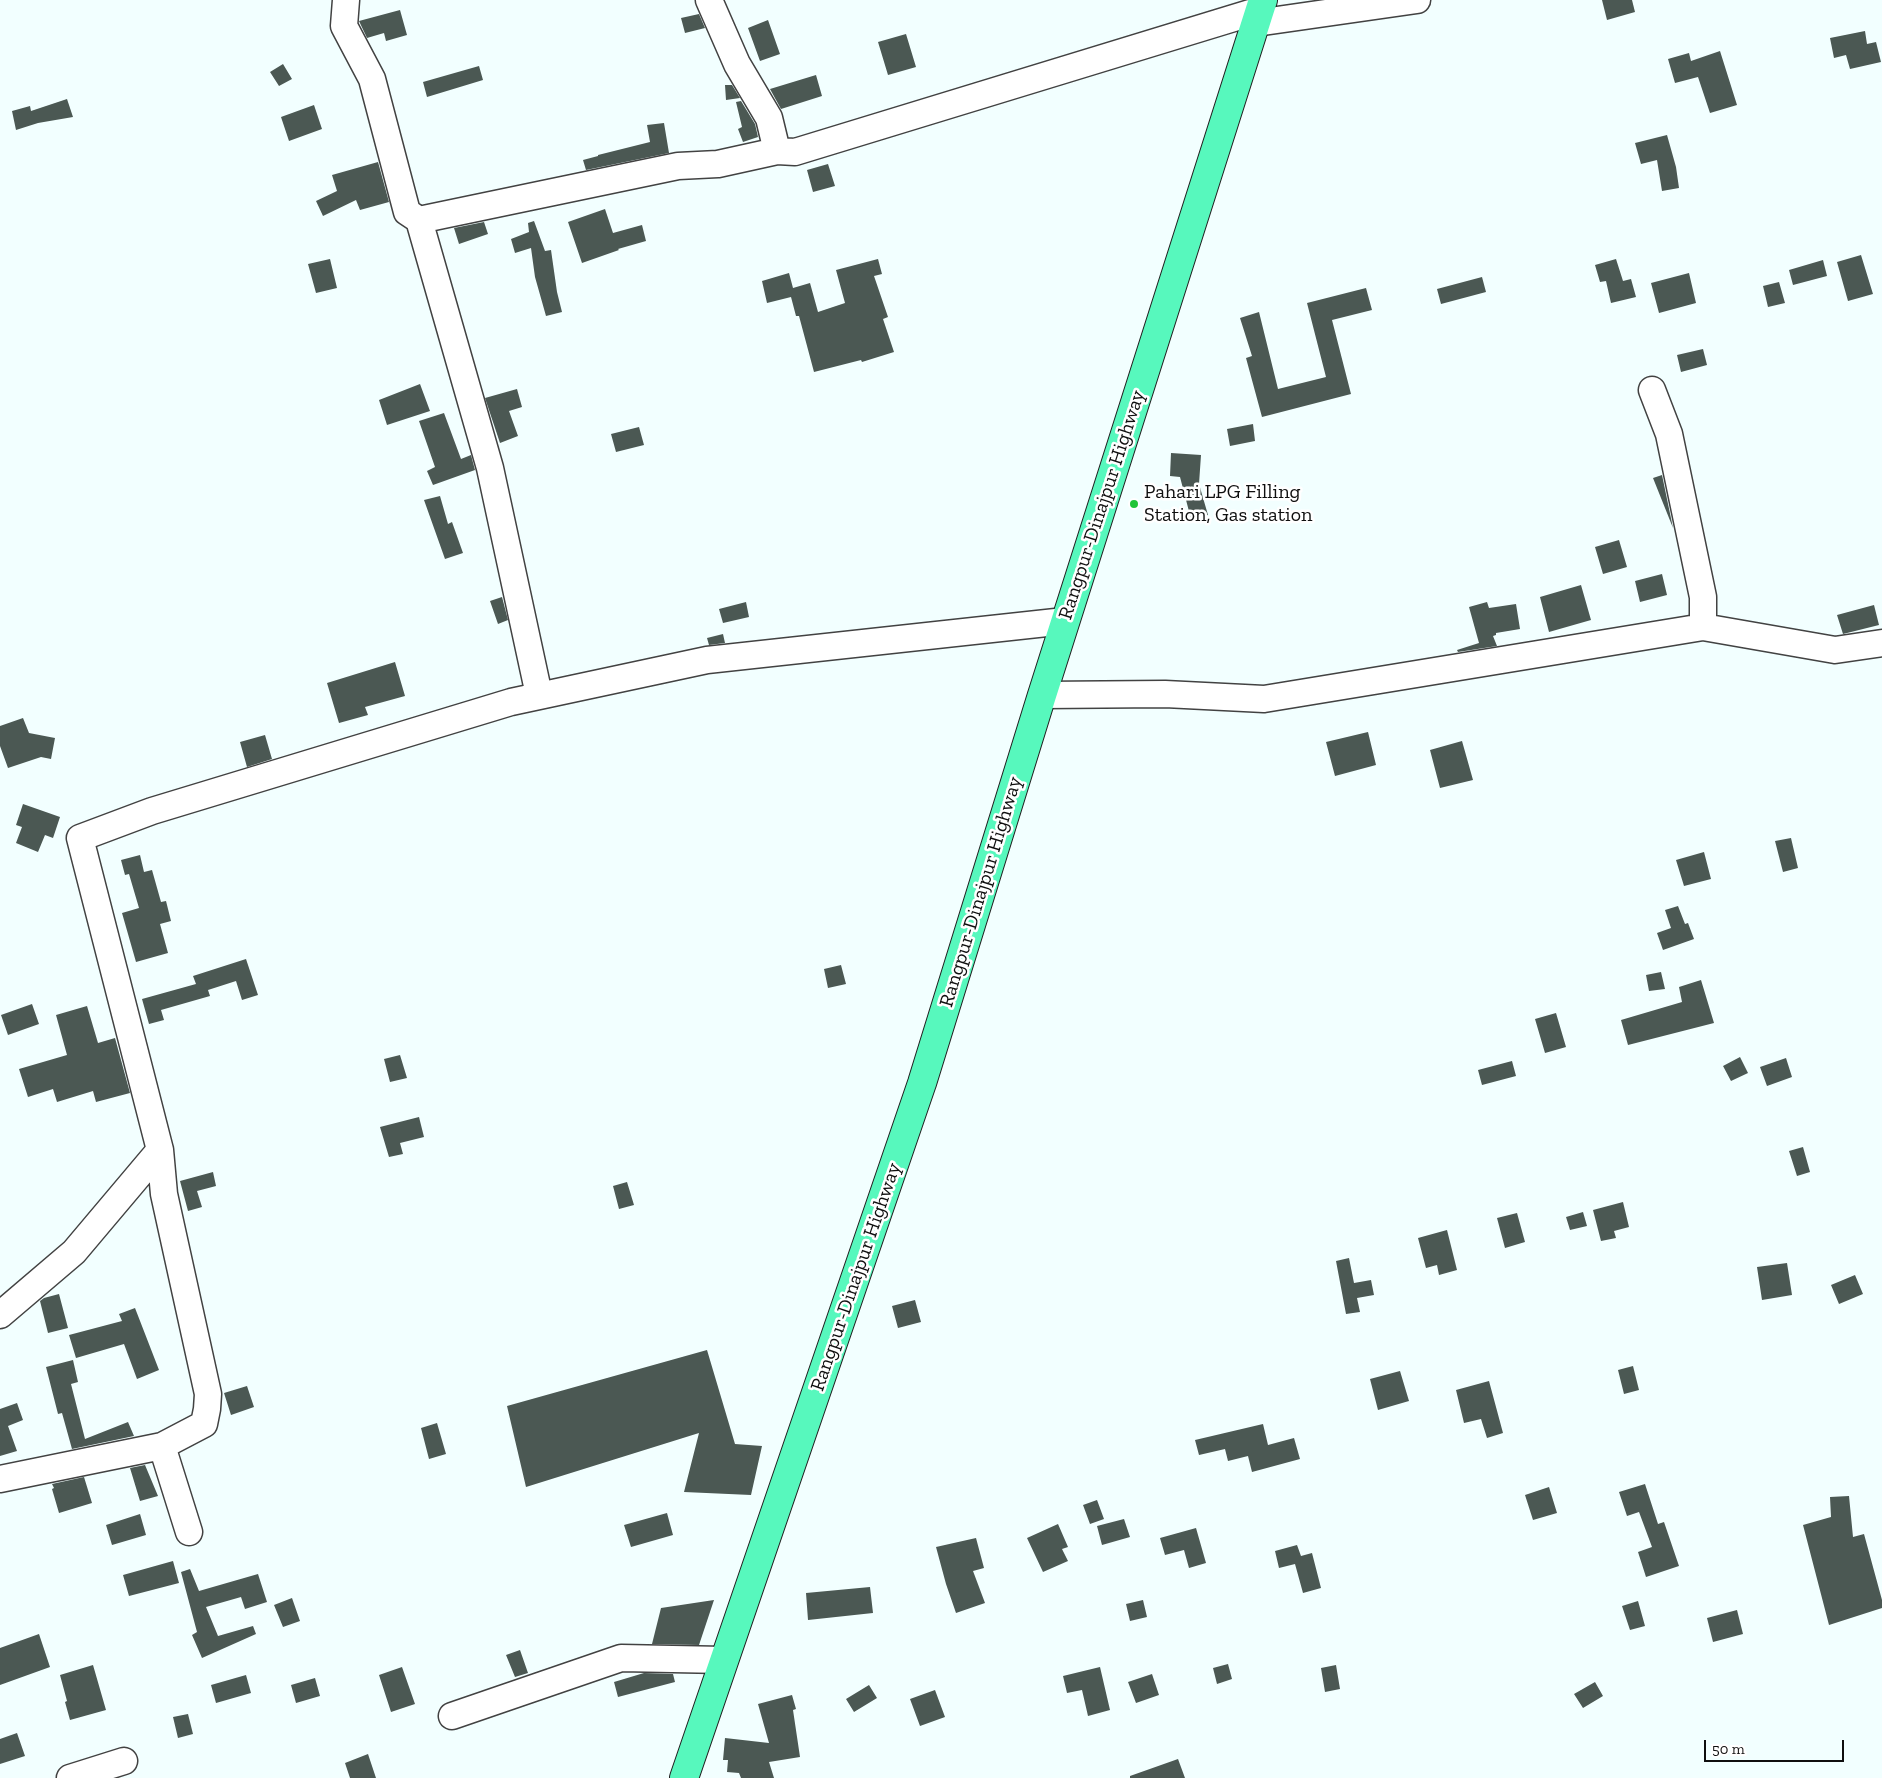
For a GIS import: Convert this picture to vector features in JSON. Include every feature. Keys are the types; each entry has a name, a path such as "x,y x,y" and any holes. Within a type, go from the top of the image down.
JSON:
{"highway":[{"name":"Rangpur-Dinajpur Highway","path":"684,1778 922,1083 1065,620 1260,11"}],"street":[{"path":"346,0 344,26 372,79 407,212 419,220 490,468 540,695"},
{"path":"709,0 737,64 768,118 777,151"},
{"path":"419,220 678,166 718,164 777,151 795,152 1260,11 1417,0"},
{"path":"1652,390 1669,434 1703,597 1703,627"},
{"path":"0,1479 162,1446 204,1424 207,1409 208,1394 164,1194 160,1150 80,838 152,811 511,702 540,695 707,660 1065,620"},
{"path":"1042,695 1165,694 1264,699 1703,627 1835,650 1882,643"},
{"path":"0,1314 74,1252 160,1150"},
{"path":"162,1446 189,1532"},
{"path":"452,1716 621,1658 724,1660"},
{"path":"70,1778 124,1761"}],"building":[{"path":"1602,0 1632,0 1635,12 1607,20"},
{"path":"400,10 407,35 386,41 384,33 367,38 359,21"},
{"path":"699,14 705,28 685,33 681,18"},
{"path":"768,20 780,54 760,61 748,28"},
{"path":"1865,31 1867,44 1876,42 1881,62 1850,69 1846,55 1834,58 1830,38"},
{"path":"906,34 916,67 888,75 878,42"},
{"path":"1720,51 1737,105 1710,113 1698,77 1675,83 1668,59 1689,53 1691,61"},
{"path":"283,64 292,79 279,86 270,72"},
{"path":"479,66 483,80 427,97 423,82"},
{"path":"816,75 822,96 781,109 770,89"},
{"path":"725,85 732,85 740,98 726,100"},
{"path":"67,99 73,117 38,123 16,130 12,111 30,106 31,111"},
{"path":"741,101 755,124 758,137 743,142 738,129 742,127 736,102"},
{"path":"314,105 322,129 289,141 281,117"},
{"path":"664,123 669,153 586,170 583,160 650,142 647,125"},
{"path":"1667,135 1676,167 1679,188 1662,191 1657,160 1641,164 1635,143"},
{"path":"378,162 389,202 360,210 356,200 323,216 316,201 337,191 332,175"},
{"path":"828,164 835,186 813,192 807,170"},
{"path":"605,209 613,233 642,225 646,241 618,249 582,263 568,222"},
{"path":"534,221 545,251 551,250 562,312 546,316 535,277 531,248 515,253 511,239 529,232 528,223"},
{"path":"484,222 488,234 459,244 454,228"},
{"path":"1861,255 1873,294 1848,301 1837,262"},
{"path":"330,259 337,288 316,293 308,264"},
{"path":"878,259 882,274 874,276 888,317 883,319 894,352 862,362 861,360 814,372 799,316 796,316 791,297 767,303 762,281 789,273 793,288 810,283 818,312 845,303 836,270"},
{"path":"1616,259 1623,281 1631,279 1636,297 1611,303 1606,281 1600,282 1595,265"},
{"path":"1823,260 1827,276 1793,285 1789,270"},
{"path":"1689,273 1696,303 1659,313 1651,283"},
{"path":"1482,277 1486,292 1441,304 1437,289"},
{"path":"1779,282 1785,303 1768,307 1763,286"},
{"path":"1366,288 1372,310 1332,320 1351,394 1262,417 1246,358 1252,356 1240,318 1259,312 1278,389 1326,377 1307,303"},
{"path":"1703,349 1707,365 1681,372 1677,355"},
{"path":"420,384 430,411 387,425 379,400"},
{"path":"517,389 522,407 509,411 518,436 500,443 485,398"},
{"path":"444,413 461,459 471,455 475,470 433,485 427,471 435,467 419,421"},
{"path":"1253,424 1255,441 1230,446 1227,429"},
{"path":"639,427 644,445 616,452 611,434"},
{"path":"1171,453 1201,455 1199,484 1208,515 1191,519 1180,477 1170,476"},
{"path":"1662,475 1673,528 1653,478"},
{"path":"440,496 448,524 452,522 463,553 445,559 424,500"},
{"path":"1619,540 1627,567 1603,574 1595,547"},
{"path":"1662,574 1667,595 1640,602 1635,581"},
{"path":"1581,585 1591,620 1549,632 1540,597"},
{"path":"502,597 508,620 498,624 490,601"},
{"path":"746,602 749,617 723,623 719,609"},
{"path":"1487,602 1489,608 1516,604 1520,629 1496,633 1493,636 1497,646 1458,652 1457,650 1479,643 1469,607"},
{"path":"1874,605 1879,625 1843,634 1837,615"},
{"path":"723,634 725,643 709,645 707,638"},
{"path":"395,662 405,696 365,707 368,715 339,723 327,683"},
{"path":"23,718 29,733 55,738 51,759 41,757 8,768 0,746 0,726"},
{"path":"1368,732 1376,765 1335,776 1326,742"},
{"path":"265,735 272,759 247,767 240,742"},
{"path":"1462,741 1473,780 1440,788 1430,750"},
{"path":"23,804 60,817 53,838 45,835 38,852 16,843 22,827 16,825"},
{"path":"1791,838 1798,868 1783,872 1775,841"},
{"path":"1704,852 1711,879 1684,886 1676,860"},
{"path":"140,855 144,872 152,870 161,902 166,901 171,921 160,924 168,953 136,962 122,913 139,908 129,874 125,875 121,860"},
{"path":"1678,906 1685,924 1688,923 1694,939 1663,950 1657,933 1671,928 1665,910"},
{"path":"246,959 258,995 242,1000 236,981 208,990 210,996 161,1010 164,1020 149,1024 142,999 196,984 193,976"},
{"path":"841,965 846,984 828,988 824,969"},
{"path":"1661,972 1665,989 1649,991 1646,975"},
{"path":"1701,980 1714,1023 1628,1045 1621,1020 1682,1002 1679,987"},
{"path":"32,1004 39,1024 8,1035 1,1015"},
{"path":"87,1006 98,1043 115,1038 130,1093 96,1102 93,1091 57,1102 53,1089 28,1097 19,1069 67,1055 56,1015"},
{"path":"1556,1013 1566,1047 1545,1053 1535,1019"},
{"path":"400,1055 407,1078 390,1082 384,1059"},
{"path":"1740,1057 1748,1073 1731,1081 1723,1066"},
{"path":"1786,1058 1792,1077 1767,1086 1760,1067"},
{"path":"1512,1061 1516,1076 1482,1085 1478,1070"},
{"path":"419,1117 424,1137 400,1143 403,1154 389,1157 380,1127"},
{"path":"1803,1147 1810,1172 1797,1176 1789,1151"},
{"path":"213,1172 216,1186 197,1191 202,1207 188,1211 180,1181"},
{"path":"627,1182 634,1205 619,1209 613,1186"},
{"path":"1623,1202 1629,1227 1614,1231 1616,1238 1601,1241 1593,1210"},
{"path":"1583,1212 1587,1226 1570,1230 1566,1217"},
{"path":"1517,1213 1525,1242 1505,1248 1497,1218"},
{"path":"1447,1230 1457,1270 1439,1275 1437,1265 1426,1268 1418,1238"},
{"path":"1349,1258 1354,1283 1371,1280 1374,1295 1357,1298 1360,1312 1346,1314 1336,1261"},
{"path":"1787,1263 1792,1295 1762,1300 1757,1267"},
{"path":"1855,1275 1863,1294 1839,1304 1831,1285"},
{"path":"59,1294 68,1328 48,1333 40,1301"},
{"path":"915,1300 921,1322 898,1328 892,1306"},
{"path":"135,1308 159,1370 137,1379 124,1344 76,1358 69,1335 122,1321 119,1314"},
{"path":"707,1350 735,1444 762,1446 751,1495 684,1492 699,1433 526,1487 507,1406"},
{"path":"73,1360 78,1382 71,1384 85,1439 128,1422 134,1436 72,1449 62,1413 58,1414 46,1367"},
{"path":"1633,1366 1639,1390 1624,1394 1618,1370"},
{"path":"1400,1371 1409,1401 1378,1410 1370,1379"},
{"path":"1489,1381 1503,1433 1487,1438 1481,1419 1464,1423 1456,1390"},
{"path":"247,1386 254,1407 231,1415 224,1393"},
{"path":"17,1403 23,1420 8,1426 17,1451 0,1456 0,1409"},
{"path":"437,1423 446,1454 429,1459 421,1428"},
{"path":"1263,1424 1268,1445 1294,1438 1300,1459 1252,1472 1248,1456 1228,1461 1225,1449 1199,1455 1195,1440"},
{"path":"145,1465 158,1496 140,1501 130,1468"},
{"path":"84,1477 92,1503 59,1513 52,1484"},
{"path":"1645,1484 1658,1524 1664,1522 1679,1566 1646,1577 1638,1552 1652,1547 1639,1512 1627,1516 1619,1492"},
{"path":"1549,1487 1557,1513 1533,1520 1525,1495"},
{"path":"1849,1496 1853,1537 1864,1534 1882,1600 1882,1608 1829,1625 1803,1525 1831,1517 1830,1497"},
{"path":"1097,1500 1104,1519 1090,1524 1083,1505"},
{"path":"667,1513 673,1535 631,1547 624,1525"},
{"path":"140,1514 146,1535 112,1545 106,1525"},
{"path":"1124,1519 1130,1537 1102,1545 1097,1526"},
{"path":"1058,1524 1068,1547 1062,1549 1068,1561 1043,1572 1027,1538"},
{"path":"1196,1528 1206,1563 1189,1568 1184,1550 1165,1555 1160,1538"},
{"path":"976,1538 984,1568 973,1571 985,1603 956,1613 936,1547"},
{"path":"1297,1545 1301,1556 1312,1553 1321,1588 1303,1593 1295,1564 1279,1568 1275,1551"},
{"path":"173,1561 179,1583 129,1596 123,1575"},
{"path":"190,1569 199,1591 258,1574 267,1602 245,1609 241,1597 206,1607 218,1636 253,1626 256,1634 202,1658 192,1635 197,1632 181,1572"},
{"path":"870,1587 873,1613 808,1620 806,1593"},
{"path":"292,1598 300,1621 283,1627 274,1605"},
{"path":"714,1600 699,1645 652,1644 661,1608"},
{"path":"1143,1600 1147,1617 1130,1621 1126,1604"},
{"path":"1638,1601 1645,1626 1630,1630 1622,1606"},
{"path":"1737,1610 1743,1634 1713,1642 1707,1618"},
{"path":"39,1634 50,1667 0,1685 0,1648"},
{"path":"520,1650 528,1673 515,1677 506,1655"},
{"path":"1228,1664 1232,1679 1217,1684 1213,1668"},
{"path":"93,1665 106,1710 70,1720 60,1675"},
{"path":"1336,1665 1340,1689 1325,1692 1321,1668"},
{"path":"402,1667 415,1704 391,1712 379,1675"},
{"path":"1100,1667 1110,1710 1088,1716 1082,1690 1067,1693 1063,1676"},
{"path":"644,1673 673,1674 675,1682 618,1697 614,1682"},
{"path":"1152,1674 1159,1695 1136,1703 1128,1682"},
{"path":"246,1675 251,1693 216,1703 211,1685"},
{"path":"315,1678 320,1696 296,1703 291,1685"},
{"path":"1595,1682 1603,1696 1583,1708 1574,1694"},
{"path":"869,1685 877,1698 854,1712 846,1699"},
{"path":"935,1690 945,1717 920,1726 910,1699"},
{"path":"792,1695 796,1709 793,1710 800,1757 769,1762 774,1778 741,1778 739,1773 727,1772 728,1760 723,1760 725,1738 769,1743 758,1704"},
{"path":"188,1714 193,1734 178,1738 173,1717"},
{"path":"17,1733 25,1756 0,1764 0,1739"},
{"path":"368,1754 376,1778 350,1778 345,1763"},
{"path":"1178,1759 1185,1778 1130,1778 1130,1776"}],"place":[{"name":"Pahari LPG Filling Station, Gas station","path":"1134,504"}]}
